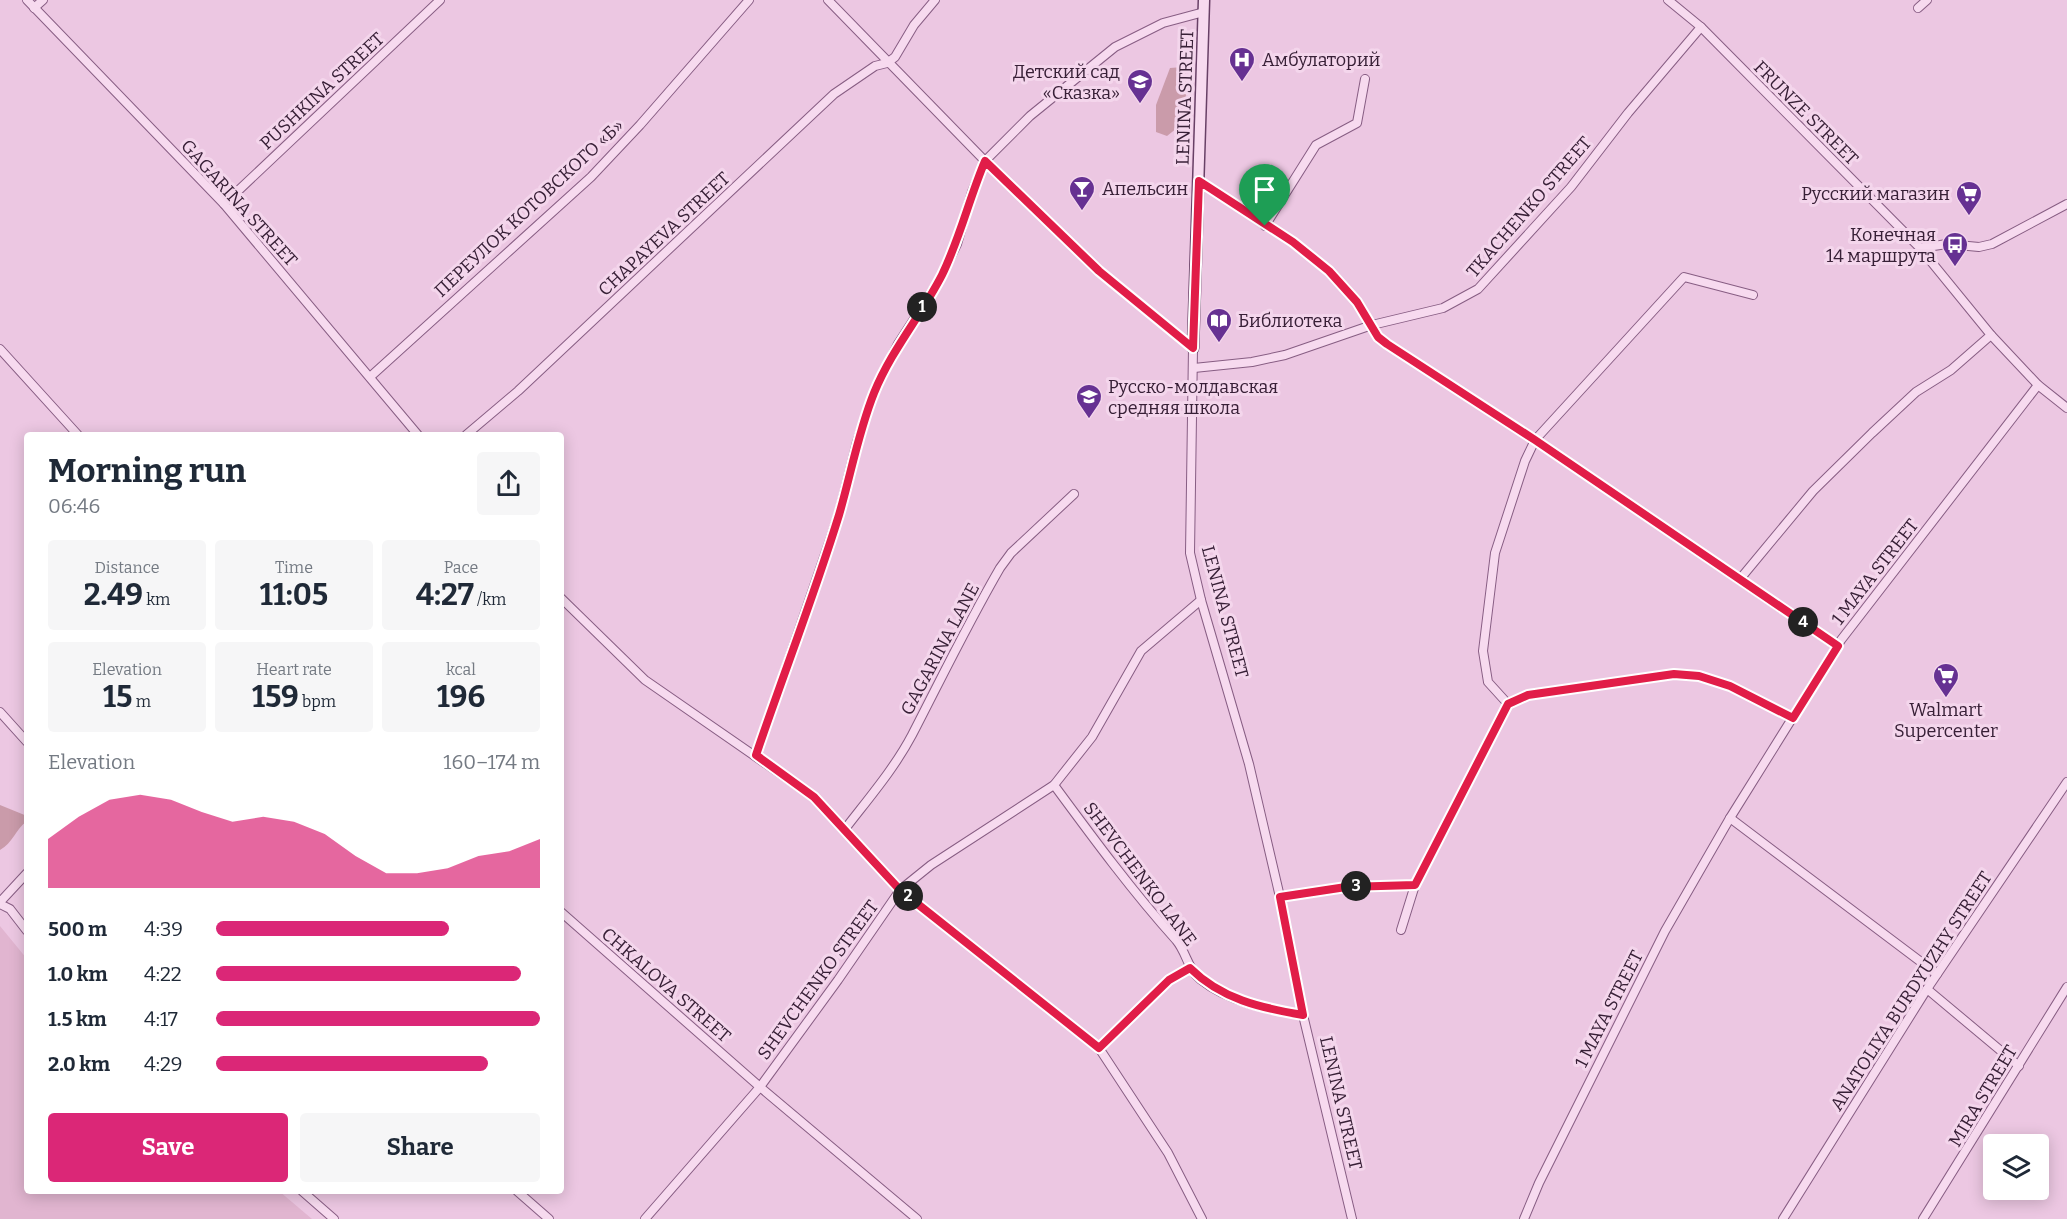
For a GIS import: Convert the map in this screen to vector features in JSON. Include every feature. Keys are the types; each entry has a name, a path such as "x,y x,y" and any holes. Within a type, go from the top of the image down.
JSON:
{"street":[{"name":"GAGARINA STREET","path":"27,0 225,204 416,432"},
{"path":"34,8 43,0"},
{"name":"PUSHKINA STREET","path":"225,204 440,0"},
{"name":"ПЕРЕУЛОК КОТОВСКОГО «Б»","path":"370,377 591,177 640,125 749,0"},
{"path":"828,0 887,63 1099,271 1193,348"},
{"path":"887,63 895,57 914,25 935,0"},
{"name":"LENINA STREET","path":"1204,0 1193,348 1189,528 1191,553 1201,600 1249,764 1280,897 1303,1015 1352,1219"},
{"name":"FRUNZE STREET","path":"1668,0 1701,27 1920,248 1991,335 2038,385 2067,408"},
{"path":"1918,8 1927,0"},
{"path":"756,755 839,514 856,442 874,392 898,344 940,279 957,244 972,192 985,161 1030,116 1114,47 1163,23 1204,12"},
{"name":"TKACHENKO STREET","path":"1194,368 1252,362 1285,355 1372,325 1443,308 1478,289 1571,187 1628,113 1701,27"},
{"name":"CHAPAYEVA STREET","path":"470,432 518,391 834,94 875,66 887,63"},
{"path":"1265,226 1316,145 1357,123 1365,79"},
{"path":"1199,181 1265,226 1293,242 1329,271 1357,302 1378,337 1387,344 1535,440 1838,646"},
{"path":"1920,248 1947,244 1979,247 1992,244 2067,204"},
{"path":"1508,704 1488,682 1483,651 1495,553 1525,461 1535,440 1683,277 1753,295"},
{"path":"1740,579 1813,491 1872,433 1916,392 1951,370 1991,335"},
{"path":"0,349 75,432"},
{"name":"1 MAYA STREET","path":"1524,1219 1539,1183 1665,931 1730,818 1838,646 2038,385"},
{"name":"GAGARINA LANE","path":"845,829 912,736 936,685 1000,568 1011,553 1074,494"},
{"name":"SHEVCHENKO STREET","path":"645,1219 760,1087 900,890 931,865 1054,785 1092,737 1141,651 1201,600"},
{"path":"564,601 645,680 690,714 756,755 814,797 900,890 1099,1048 1168,1154 1202,1219"},
{"path":"1401,930 1415,885 1508,704 1528,695 1674,674 1699,676 1730,686 1793,718"},
{"path":"0,712 24,739"},
{"name":"ANATOLIYA BURDYUZHY STREET","path":"1783,1219 1927,989 2067,782"},
{"name":"SHEVCHENKO LANE","path":"1054,785 1153,916 1178,943 1190,968 1222,993 1248,1003 1303,1015"},
{"path":"1730,818 1937,974"},
{"path":"24,876 0,903 10,909 24,927"},
{"path":"1280,897 1346,887 1415,885"},
{"name":"CHKALOVA STREET","path":"564,915 760,1087 917,1219"},
{"path":"1099,1048 1169,980 1190,968"},
{"name":"MIRA STREET","path":"1923,1219 2067,987"},
{"path":"1927,989 2019,1066"},
{"path":"305,1194 334,1219"},
{"path":"520,1194 549,1219"}],"shaded area":[{"path":"1183,67 1188,80 1182,124 1167,136 1156,132 1156,105 1170,68"},
{"path":"0,805 24,815 24,824 8,844 0,850"},
{"path":"0,926 24,955 24,1194 283,1194 312,1219 0,1219"}],"place":[{"name":"Амбулаторий","path":"1242,83"},
{"name":"Детский сад «Сказка»","path":"1140,105"},
{"name":"Апельсин","path":"1082,212"},
{"name":"Русский магазин","path":"1969,217"},
{"name":"Конечная 14 маршрута","path":"1955,268"},
{"name":"Библиотека","path":"1219,344"},
{"name":"Русско-молдавская средняя школа","path":"1089,420"},
{"name":"Walmart Supercenter","path":"1946,699"}],"route":[{"path":"985,161 1099,271 1193,348 1199,181 1265,226 1293,242 1329,271 1357,302 1378,337 1387,344 1535,440 1838,646 1793,718 1730,686 1699,676 1674,674 1528,695 1508,704 1415,885 1346,887 1280,897 1303,1015 1248,1003 1222,993 1200,979 1190,968 1169,980 1099,1048 900,890 814,797 756,755 839,514 856,442 874,392 898,344 940,279 957,244 972,192 985,161"}]}
